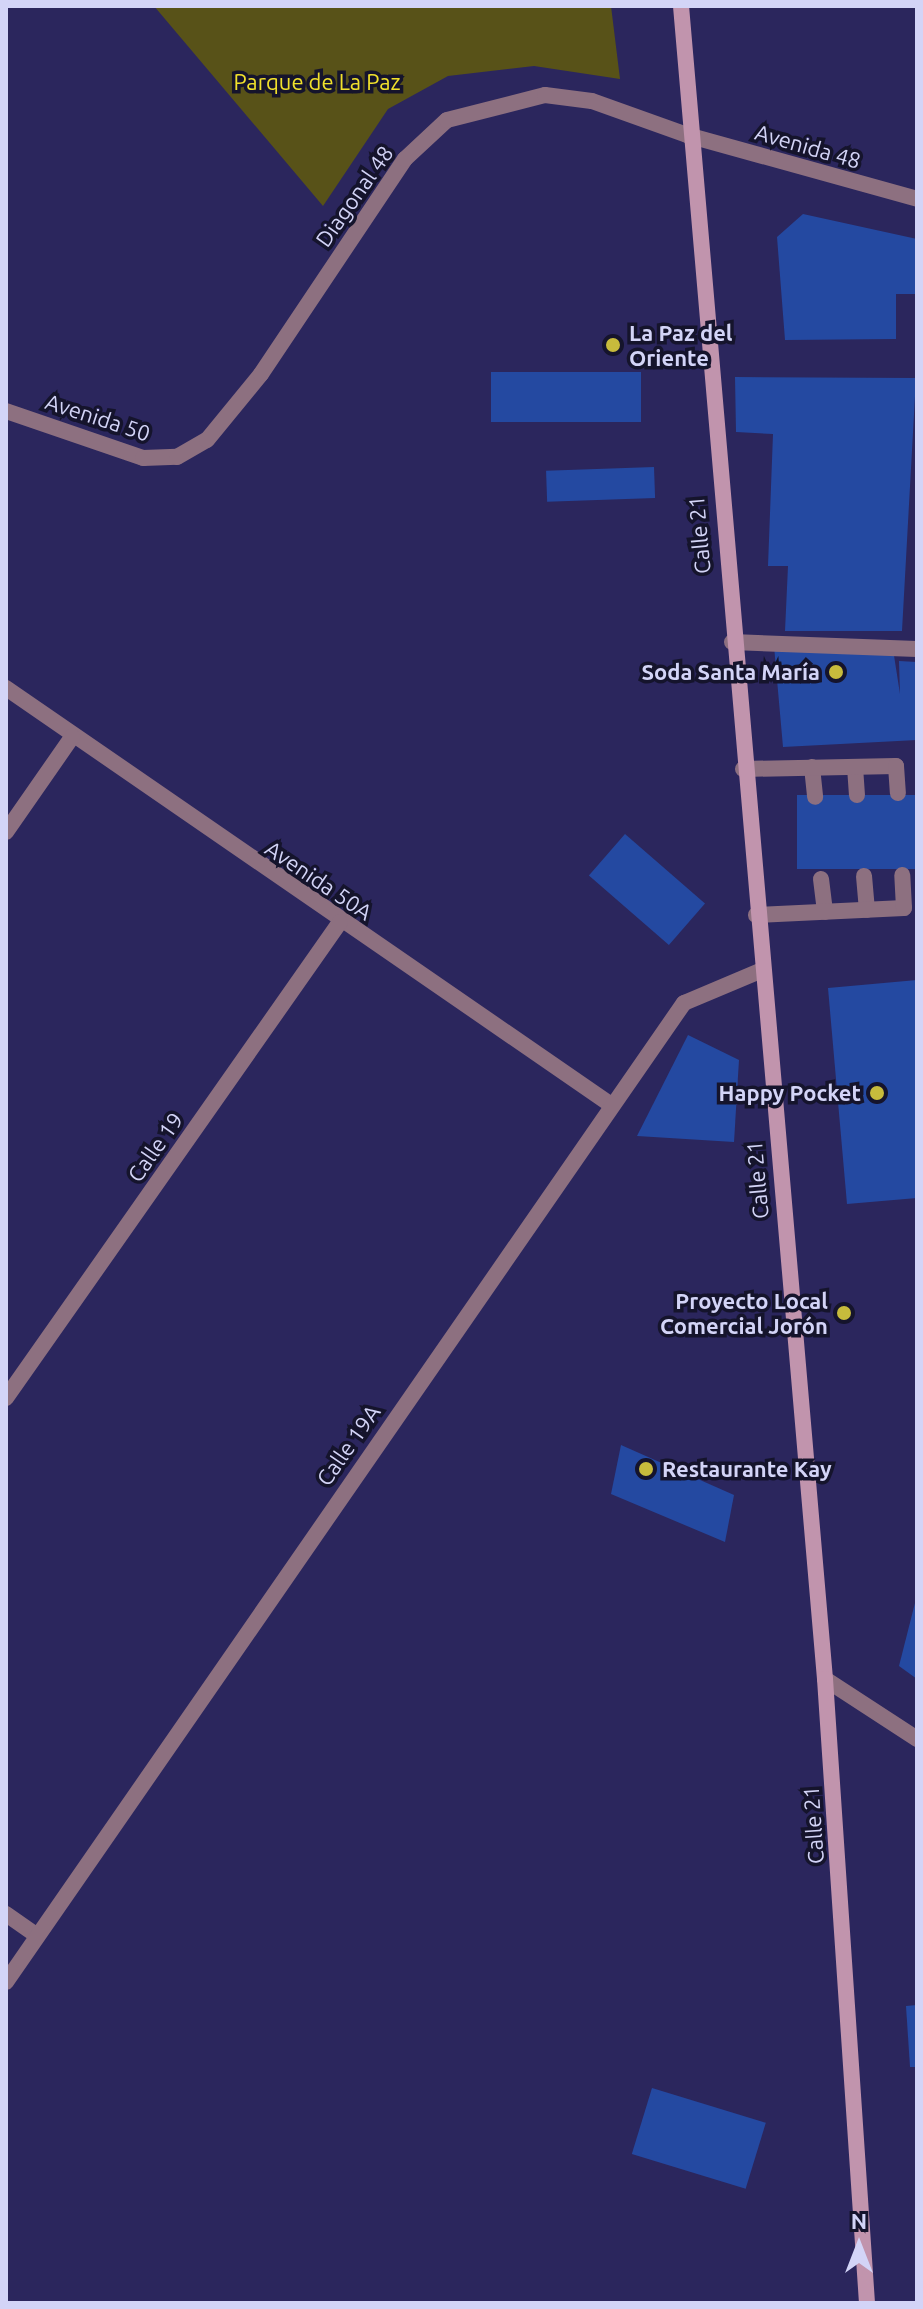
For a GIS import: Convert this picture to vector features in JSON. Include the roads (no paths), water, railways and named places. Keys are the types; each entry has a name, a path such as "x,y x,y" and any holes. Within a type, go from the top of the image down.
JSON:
{"main road":[{"name":"Calle 21","path":"681,6 687,135 825,1679 867,2303"}],"street":[{"name":"Diagonal 48","path":"177,457 207,440 261,374 405,159 447,120 545,95 592,101 687,135"},
{"name":"Avenida 48","path":"687,135 917,199"},
{"name":"Avenida 50","path":"6,411 143,458 177,457"},
{"path":"732,642 917,649"},
{"name":"Avenida 50A","path":"6,688 340,922 610,1104"},
{"path":"6,832 72,737"},
{"path":"743,769 896,766 898,793"},
{"path":"812,767 815,797"},
{"path":"855,767 857,795"},
{"path":"756,915 904,908 902,875"},
{"path":"864,876 867,910"},
{"path":"821,879 825,912"},
{"name":"Calle 19","path":"6,1398 340,922"},
{"name":"Calle 19A","path":"6,1982 610,1104 684,1003 760,971"},
{"path":"825,1679 917,1739"},
{"path":"6,1914 37,1936"}],"place":[{"name":"La Paz del Oriente","path":"613,345"},
{"name":"Soda Santa María","path":"836,672"},
{"name":"Happy Pocket","path":"877,1093"},
{"name":"Proyecto Local Comercial Jorón","path":"844,1313"},
{"name":"Restaurante Kay","path":"646,1469"}],"park label":[{"name":"Parque de La Paz","path":"317,82"}]}
